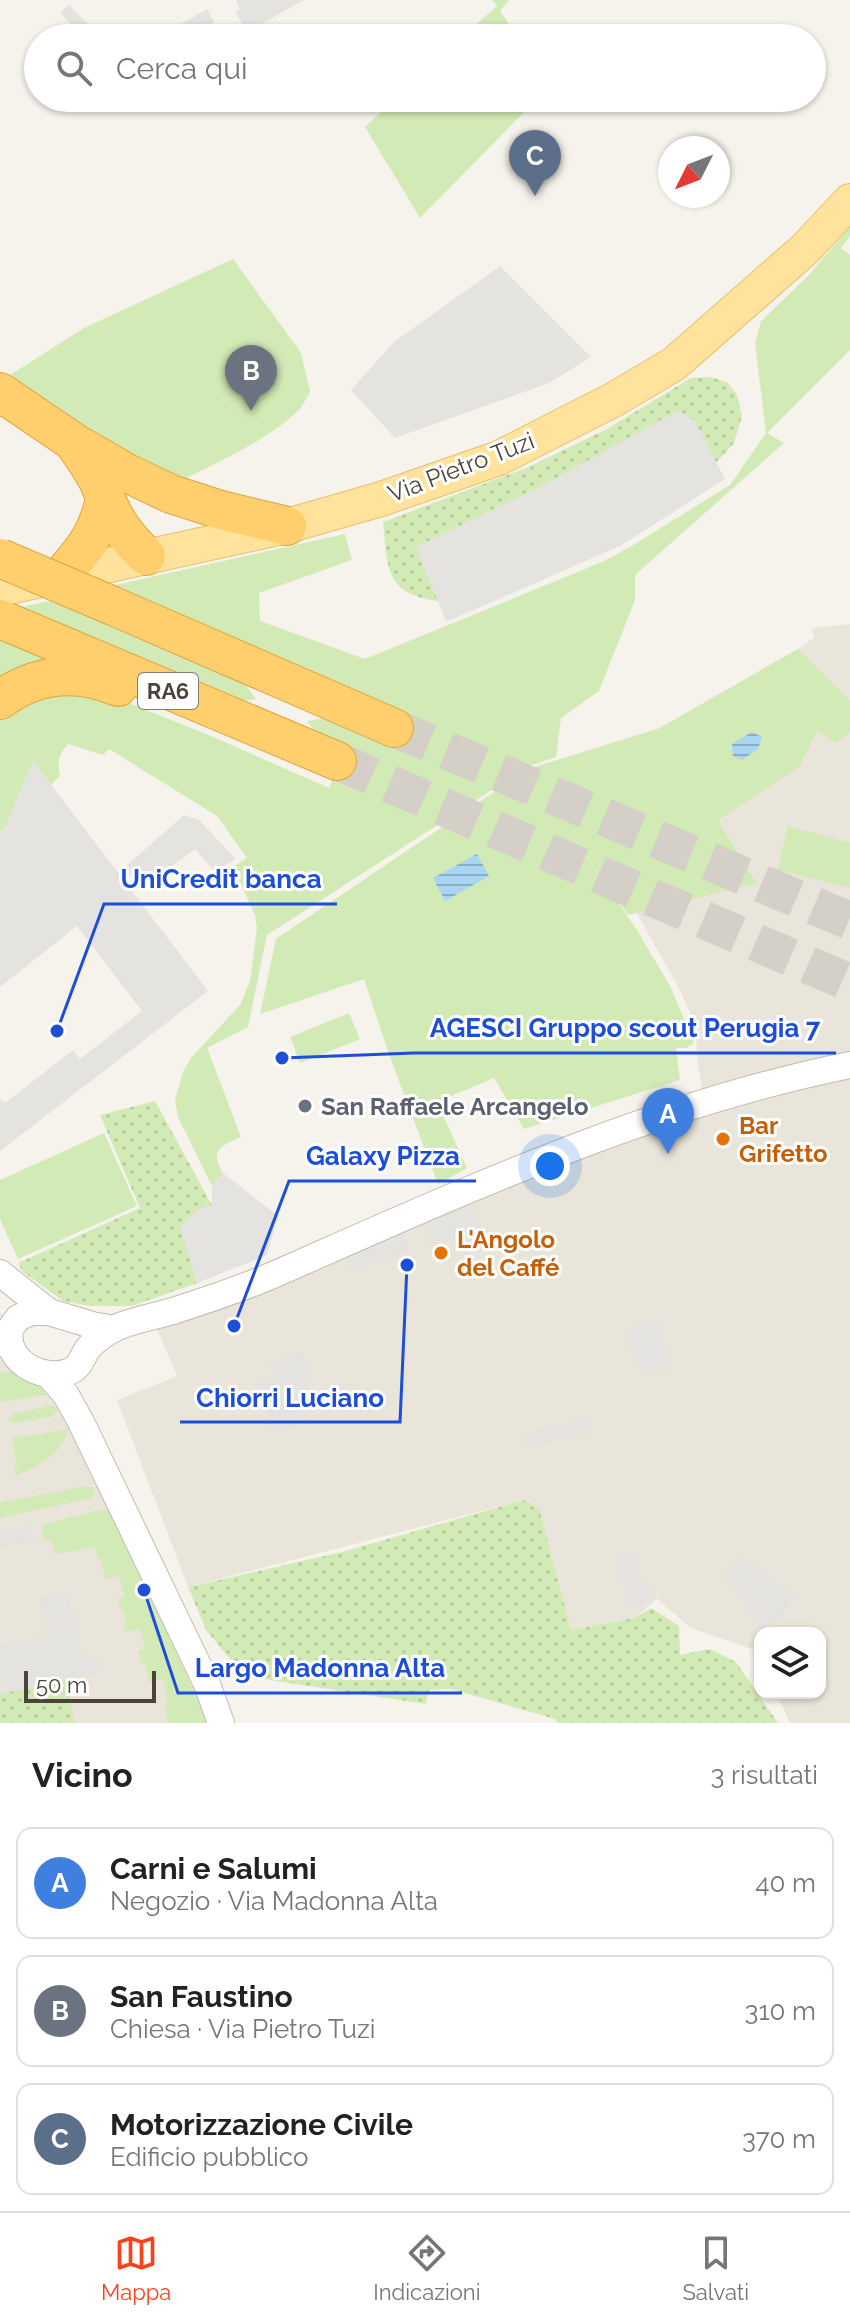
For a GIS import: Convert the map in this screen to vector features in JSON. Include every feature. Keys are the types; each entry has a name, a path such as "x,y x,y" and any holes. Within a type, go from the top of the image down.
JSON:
{"highway":[{"path":"0,392 75,443 116,486 141,493 149,510 146,556"},
{"path":"116,486 171,494 287,526"},
{"path":"64,573 90,542 116,486"},
{"name":"RA6","path":"0,558 394,728"},
{"name":"RA6","path":"0,619 337,761"},
{"path":"0,700 23,685 45,677 73,676 103,681 179,713 245,724"}],"main road":[{"name":"Via Pietro Tuzi","path":"0,589 287,526 381,499 499,458 613,400 674,364 805,249 850,201"}],"street":[{"path":"24,1366 68,1372 114,1329 281,1272 575,1146 704,1101 784,1078 850,1065"},
{"path":"0,1273 81,1329 85,1335 76,1388 81,1422"},
{"path":"0,1273 10,1302 7,1334 13,1353 24,1366 66,1395 207,1684 221,1723"},
{"path":"7,1334 24,1314 31,1312 114,1329"}],"shaded area":[{"path":"236,0 304,0 261,24 242,24 235,12 240,9"},
{"path":"69,5 87,24 71,24 60,13"},
{"path":"207,9 214,22 211,24 181,24"},
{"path":"500,266 591,357 549,383 395,438 351,390 394,342"},
{"path":"679,410 695,421 725,479 622,545 446,622 416,547 536,489"},
{"path":"850,624 850,1723 790,1723 779,1699 826,1699 826,1627 754,1627 754,1650 691,1628 657,1599 635,1618 571,1630 539,1508 524,1500 188,1587 117,1400 177,1376 152,1317 704,1101 695,1023 636,912 757,882 660,728 803,646 814,637 812,628"},
{"path":"33,761 208,991 0,1151 0,1098 5,1103 73,1050 80,1059 142,1011 77,926 0,987 0,833"},
{"path":"184,815 199,820 236,859 215,872 195,849 141,890 125,867"},
{"path":"223,1173 278,1216 267,1255 197,1283 180,1227 198,1209 212,1205 212,1186"},
{"path":"470,1200 480,1233 431,1244 427,1235 428,1224"},
{"path":"403,1233 409,1250 351,1272 345,1256"},
{"path":"0,1312 60,1397 214,1723 0,1723"},
{"path":"660,1320 670,1370 649,1373 642,1371 633,1361 625,1330"},
{"path":"301,1351 308,1369 309,1422 271,1431 256,1382 273,1374 270,1363"},
{"path":"590,1416 593,1432 523,1448 521,1435"},
{"path":"31,1526 34,1541 0,1546 0,1532"},
{"path":"633,1552 641,1576 656,1599 630,1611 614,1559"},
{"path":"741,1555 798,1597 766,1627 760,1627 724,1575"},
{"path":"69,1593 82,1657 99,1658 102,1672 0,1694 0,1647 48,1636 40,1599"}],"green space":[{"path":"492,0 509,0 500,11 509,24 477,24 497,6"},
{"path":"381,112 524,112 420,218 365,127"},
{"path":"850,227 850,236 841,248 850,255 850,350 767,433 784,443 635,575 635,600 599,691 561,718 556,757 529,766 267,935 248,1027 207,1048 241,1137 219,1150 217,1159 223,1173 212,1186 178,1117 175,1100 183,1072 191,1058 240,1005 250,981 257,928 255,915 233,867 247,858 217,816 109,749 103,755 68,744 60,758 60,776 51,785 33,762 0,833 0,712 30,693 109,695 329,788 346,747 322,740 307,721 329,717 399,746 409,724 111,586 345,534 352,560 259,593 260,621 365,659 602,562 730,485 766,433 755,343 761,321 807,277"},
{"path":"233,259 301,353 310,392 298,411 283,423 226,458 181,481 77,428 4,379 84,328"},
{"path":"710,377 727,382 737,395 742,416 734,443 716,463 695,421 536,489 417,547 438,601 407,592 392,576 383,522 526,468 605,430 691,378"},
{"path":"53,600 239,676 256,699 230,703 4,611"},
{"path":"0,635 60,659 0,688"},
{"path":"798,649 850,701 850,732 836,743 817,731 799,767 718,820 757,883 628,915 571,834 637,930 670,986 694,1043 686,1048 676,1048 680,1080 524,1129 494,1078 437,1102 467,1168 438,1184 364,979 260,1014 276,939 528,769 660,728"},
{"path":"788,826 850,843 850,888 778,870"},
{"path":"349,1013 360,1039 300,1063 290,1037"},
{"path":"155,1101 212,1205 181,1227 197,1283 132,1306 90,1306 63,1301 23,1272 18,1263 140,1208 100,1115"},
{"path":"104,1133 137,1206 18,1259 0,1219 0,1180"},
{"path":"13,1371 28,1374 51,1394 0,1402 0,1373"},
{"path":"53,1405 57,1410 53,1416 15,1423 8,1420 13,1414"},
{"path":"69,1429 55,1453 15,1476 14,1467 17,1466 12,1438"},
{"path":"86,1486 93,1488 92,1498 0,1518 0,1503"},
{"path":"524,1500 539,1508 571,1630 635,1618 651,1608 679,1626 680,1655 710,1649 736,1662 754,1688 754,1699 761,1699 778,1723 558,1723 555,1719 451,1689 429,1690 426,1704 244,1676 206,1630 188,1587 342,1552"},
{"path":"100,1510 112,1511 208,1723 168,1723 163,1680 149,1682 145,1663 141,1664 138,1651 145,1649 140,1629 125,1632 123,1625 126,1624 118,1599 124,1597 119,1576 105,1579 95,1547 55,1554 53,1542 44,1539 42,1525"},
{"path":"66,1679 75,1723 0,1723 0,1694"}],"water":[{"path":"752,732 762,737 758,749 742,760 733,756 732,744"},
{"path":"477,854 489,876 445,901 433,878"}],"tunnel":[{"path":"394,728 850,921"},
{"path":"337,761 850,983"}],"place":[{"name":"Motorizzazione Civile","path":"535,196"},
{"name":"San Faustino","path":"251,411"},
{"name":"UniCredit banca","path":"57,1031"},
{"name":"AGESCI Gruppo scout Perugia 7","path":"282,1058"},
{"name":"San Raffaele Arcangelo","path":"305,1106"},
{"name":"Bar Grifetto","path":"723,1139"},
{"name":"Carni e Salumi","path":"668,1154"},
{"name":"L'Angolo del Caffé","path":"441,1253"},
{"name":"Chiorri Luciano","path":"407,1265"},
{"name":"Galaxy Pizza","path":"234,1326"},
{"name":"Largo Madonna Alta","path":"144,1590"}]}
